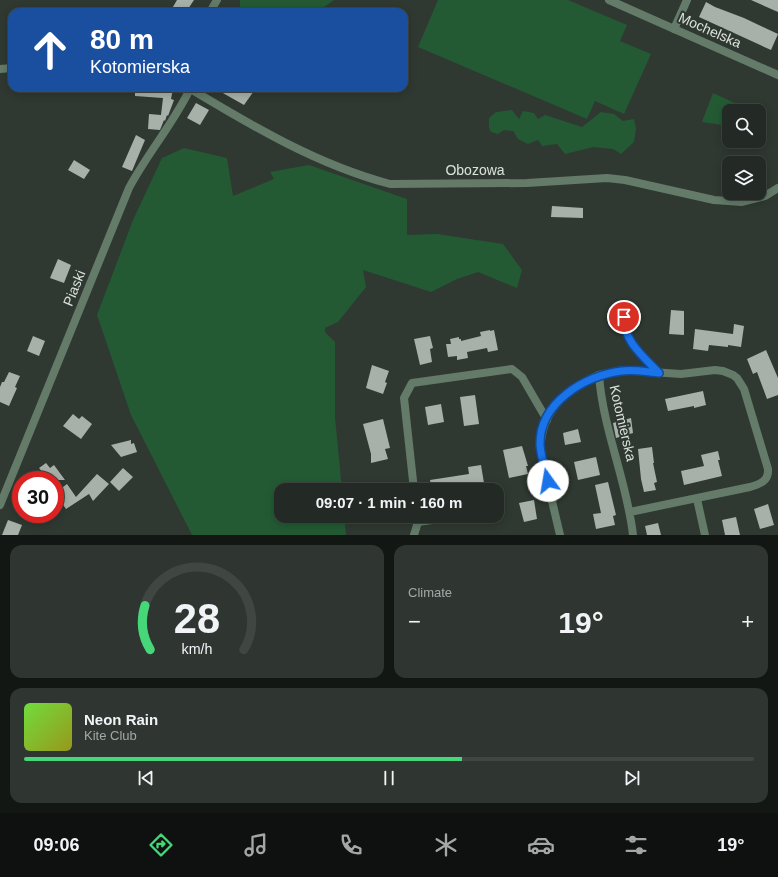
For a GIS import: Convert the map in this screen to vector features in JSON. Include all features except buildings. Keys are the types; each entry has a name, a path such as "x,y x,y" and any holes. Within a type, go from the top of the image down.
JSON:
{"street":[{"name":"Mochelska","path":"609,0 778,75"},
{"path":"674,29 687,0"},
{"name":"Piaski","path":"0,505 129,188 173,118 187,92"},
{"name":"Obozowa","path":"196,92 251,123 326,162 390,184 527,183 607,178 625,180 714,200 742,202 765,196 778,188"},
{"path":"624,317 626,334 631,342 659,373"},
{"path":"413,483 404,398 412,383 512,369 522,378 547,420"},
{"name":"Kotomierska","path":"630,512 697,499 761,483 768,477 768,466 744,389 737,378 728,372 715,370 681,374 623,370 599,375 600,391 609,433 623,480 633,535"},
{"path":"560,535 541,454 540,443 543,427 557,403 563,396 584,382 599,375"},
{"path":"697,499 705,535"},
{"path":"414,535 417,523"}],"green space":[{"path":"240,0 334,0 323,8 240,8"},
{"path":"438,0 568,0 627,25 620,41 651,54 624,114 595,101 587,119 418,47"},
{"path":"713,93 737,104 722,104 722,125 702,122"},
{"path":"512,110 519,119 523,111 534,113 538,119 545,115 582,127 601,112 614,114 623,121 634,119 636,129 634,142 621,154 613,149 593,147 565,154 557,144 542,146 538,140 528,144 518,139 513,131 504,130 498,134 491,132 489,128 489,118 496,112"},
{"path":"184,148 227,158 233,196 274,179 270,172 309,165 407,199 407,235 437,234 503,244 522,270 517,288 478,272 457,279 431,292 363,270 366,287 338,322 325,328 325,332 335,342 335,417 341,483 274,483 274,523 345,523 346,535 192,535 131,415 97,315 133,220 162,158"}],"route":[{"path":"548,481 541,454 540,443 543,427 557,403 563,396 584,382 599,375 623,370 659,373 631,342 626,334 624,317"}]}
